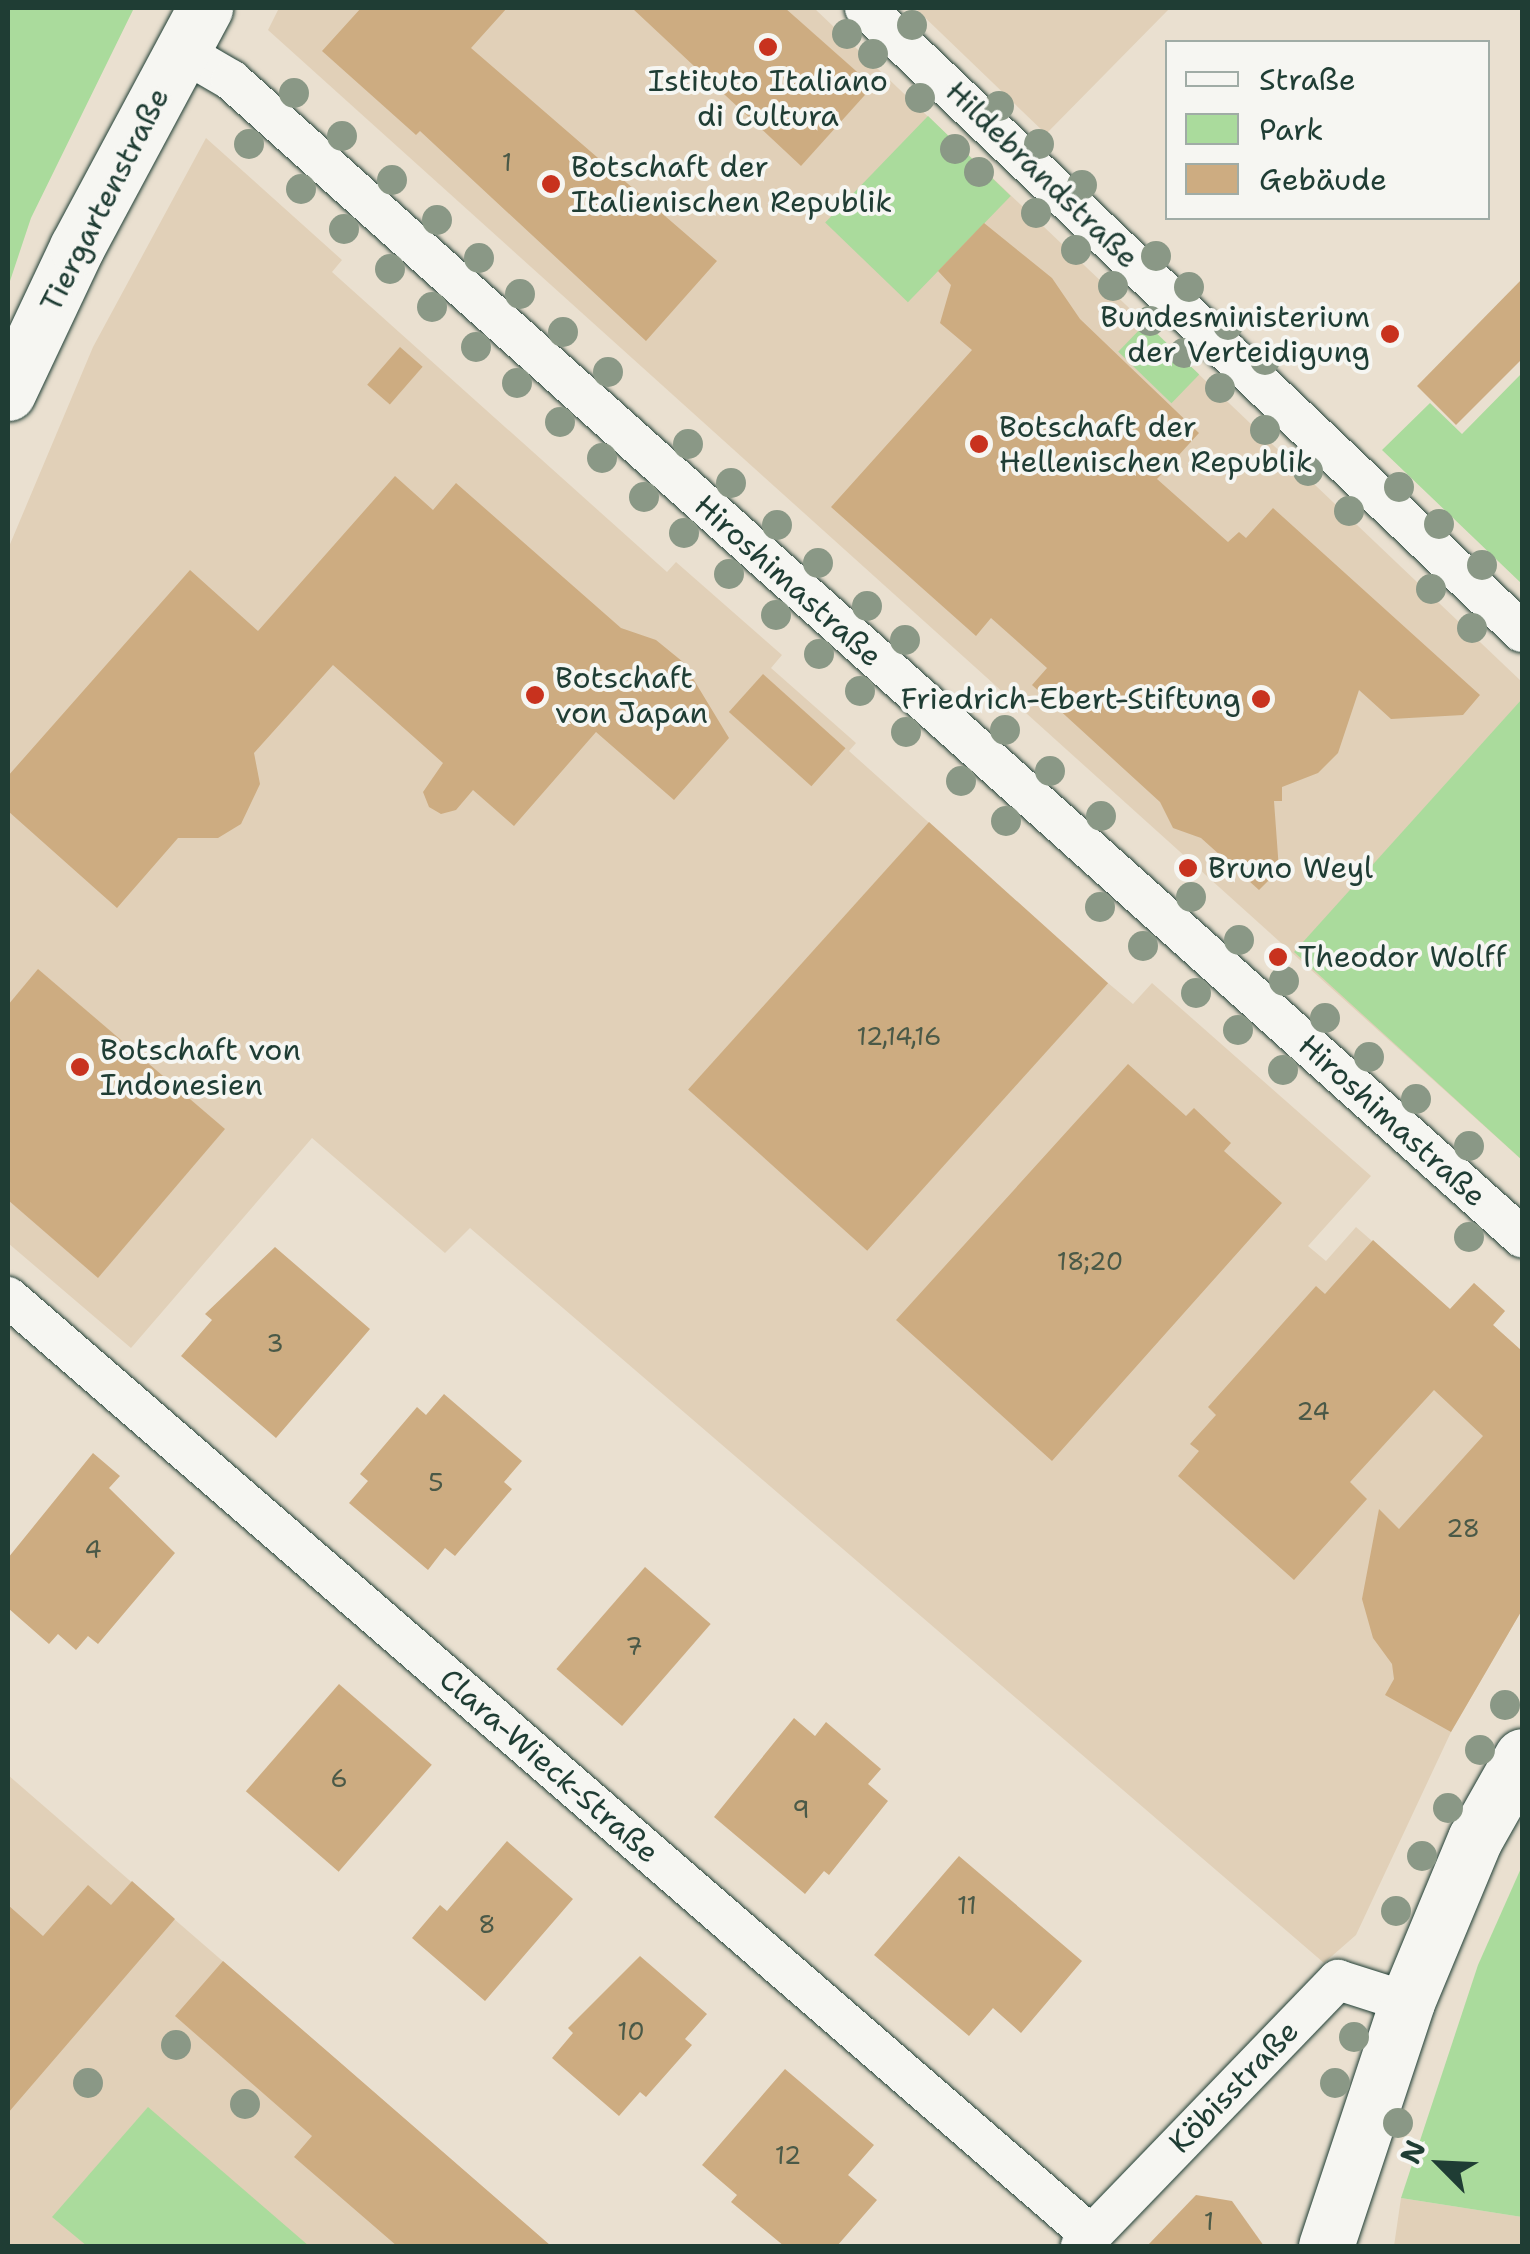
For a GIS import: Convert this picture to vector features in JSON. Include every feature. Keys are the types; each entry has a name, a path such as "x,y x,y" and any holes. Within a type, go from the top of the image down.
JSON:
{"main road":[{"name":"Tiergartenstraße","path":"8,393 77,247 194,30"},
{"path":"1326,2246 1407,2002 1475,1838 1522,1756"}],"street":[{"name":"Hildebrandstraße","path":"865,8 1522,632"},
{"name":"Hiroshimastraße","path":"194,30 231,80 1522,1237"},
{"name":"Clara-Wieck-Straße","path":"8,1297 1086,2241"},
{"name":"Köbisstraße","path":"1086,2241 1338,1980 1407,2002"}],"shaded area":[{"path":"279,8 814,8 1522,682 1522,1160 268,30"},
{"path":"915,8 1170,8 1046,134"},
{"path":"206,138 342,260 332,272 667,572 676,562 782,655 771,668 856,743 849,751 1108,983 1133,1004 1152,983 1371,1176 1308,1246 1326,1261 1356,1227 1450,1309 1474,1283 1505,1311 1493,1325 1522,1351 1522,1610 1451,1732 1356,1935 1324,1963 470,1228 445,1253 312,1138 131,1348 8,1243 8,549 93,347"},
{"path":"8,1775 551,2246 8,2246"},
{"path":"1401,2198 1522,2217 1522,2246 1394,2246"}],"green space":[{"path":"8,8 134,8 31,218 8,287"},
{"path":"928,116 1011,196 908,302 825,222"},
{"path":"1146,323 1199,374 1171,403 1118,352"},
{"path":"1522,373 1522,584 1382,450 1430,403 1462,434"},
{"path":"1522,699 1522,1160 1294,952"},
{"path":"1522,1866 1522,2217 1401,2198 1478,1965"},
{"path":"148,2107 309,2246 87,2246 52,2217"}],"building":[{"name":"Botschaft der Italienischen Republik","path":"361,8 507,8 471,48 717,261 646,341 420,131 416,135 322,51"},
{"path":"632,8 785,8 873,86 801,166"},
{"path":"984,223 1052,278 1080,319 1199,433 1157,479 1228,542 1239,532 1246,538 1273,508 1480,695 1463,715 1391,719 1359,690 1338,753 1318,773 1282,787 1282,801 1274,801 1279,870 1259,890 1201,838 1173,828 1160,802 1032,685 1047,668 991,618 976,636 831,507 972,350 940,323 951,285 938,271"},
{"path":"1522,279 1522,359 1456,425 1417,386"},
{"path":"400,347 423,367 390,404 367,385"},
{"name":"Botschaft von Japan","path":"395,476 433,510 456,483 621,628 656,640 683,662 729,738 674,800 596,732 514,826 473,790 456,810 441,814 429,807 423,792 443,763 333,665 254,753 260,784 241,824 218,838 178,838 117,908 8,811 8,776 190,570 258,631"},
{"path":"763,674 845,748 811,786 729,712"},
{"path":"929,822 1108,983 867,1251 688,1090"},
{"name":"Botschaft von Indonesien","path":"38,969 225,1129 98,1278 8,1200 8,1005"},
{"path":"1128,1064 1186,1116 1194,1108 1231,1143 1224,1151 1282,1203 1052,1461 896,1320"},
{"path":"1373,1240 1450,1309 1474,1283 1505,1311 1493,1325 1522,1351 1522,1610 1451,1732 1385,1695 1394,1679 1392,1664 1373,1638 1362,1599 1379,1509 1399,1529 1483,1436 1434,1390 1350,1482 1367,1499 1294,1580 1178,1476 1199,1451 1190,1444 1216,1415 1208,1407 1316,1286 1325,1294"},
{"path":"275,1247 370,1329 276,1438 181,1356 212,1320 205,1314"},
{"path":"444,1394 522,1461 504,1482 512,1489 455,1556 445,1548 428,1570 349,1503 368,1481 360,1474 417,1407 426,1415"},
{"path":"93,1453 120,1476 109,1488 175,1553 98,1644 88,1636 76,1650 58,1634 49,1644 8,1608 8,1558"},
{"path":"645,1567 711,1624 622,1726 556,1669"},
{"path":"339,1684 432,1765 339,1872 246,1791"},
{"path":"794,1718 815,1736 826,1722 881,1769 868,1784 888,1801 829,1875 824,1871 805,1894 714,1817"},
{"path":"507,1841 573,1899 485,2001 412,1938 440,1905 447,1911"},
{"path":"959,1856 1082,1961 1021,2033 993,2008 969,2036 874,1955"},
{"path":"132,1881 175,1919 8,2113 8,1905 43,1936 88,1885 111,1905"},
{"path":"640,1956 707,2014 685,2039 692,2045 646,2097 640,2092 619,2116 552,2058 573,2033 568,2028"},
{"path":"223,1961 551,2246 397,2246 294,2157 312,2136 175,2016"},
{"path":"785,2069 874,2145 848,2175 877,2200 837,2246 784,2246 731,2202 737,2195 702,2165"},
{"path":"1196,2195 1232,2201 1264,2246 1147,2246"}],"place":[{"name":"Istituto Italiano di Cultura","path":"768,47"},
{"name":"Botschaft der Italienischen Republik","path":"551,184"},
{"name":"Bundesministerium der Verteidigung","path":"1390,334"},
{"name":"Botschaft der Hellenischen Republik","path":"979,444"},
{"name":"Botschaft von Japan","path":"535,695"},
{"name":"Friedrich-Ebert-Stiftung","path":"1261,699"},
{"name":"Bruno Weyl","path":"1188,868"},
{"name":"Theodor Wolff","path":"1278,957"},
{"name":"Botschaft von Indonesien","path":"80,1067"}]}
